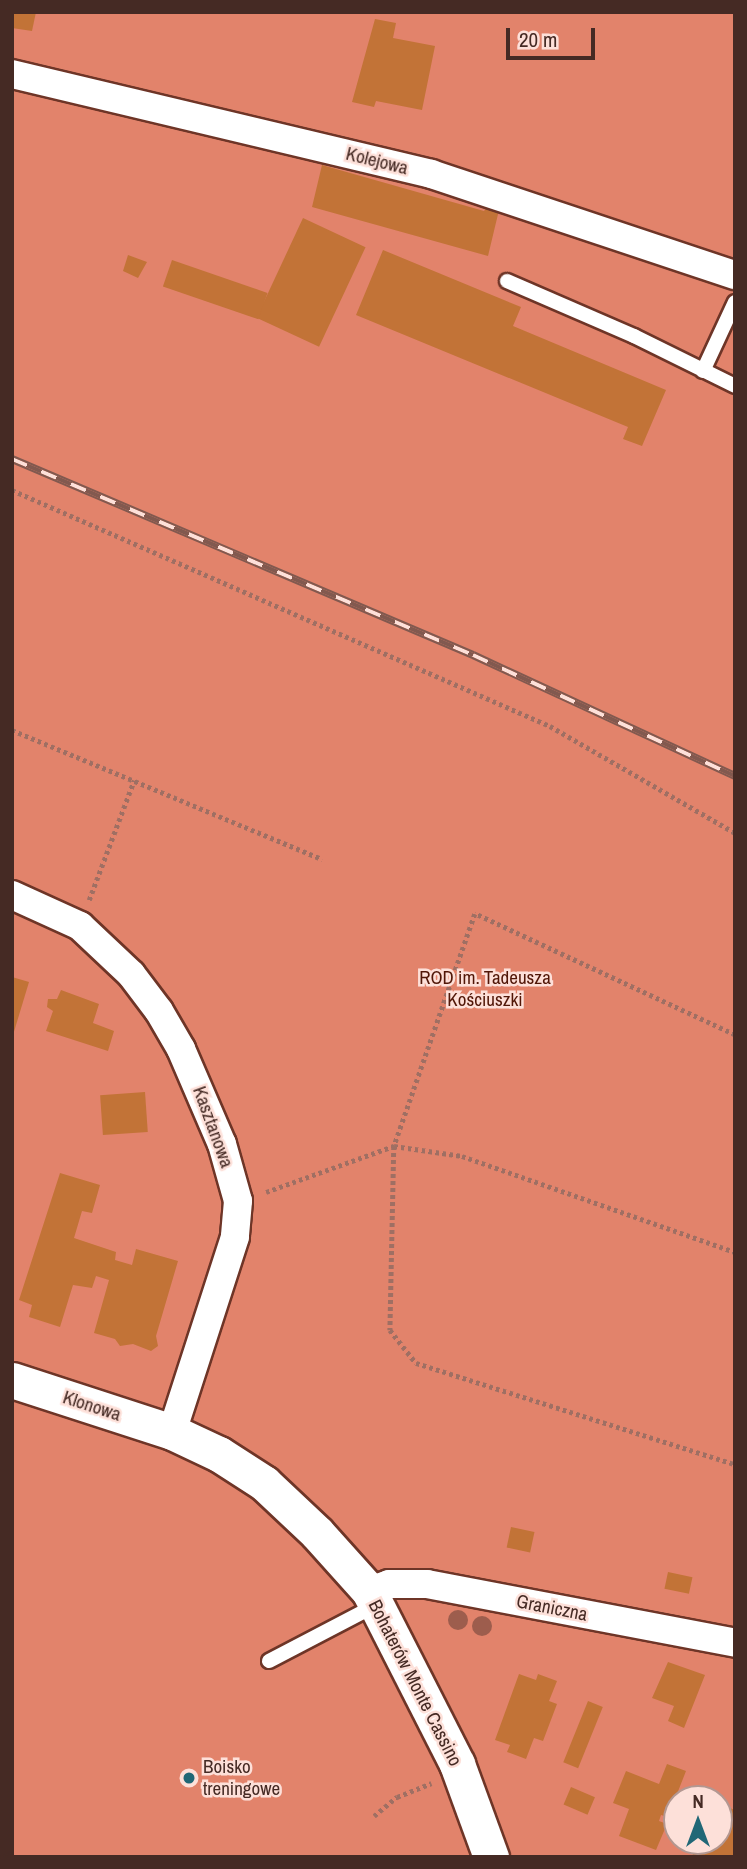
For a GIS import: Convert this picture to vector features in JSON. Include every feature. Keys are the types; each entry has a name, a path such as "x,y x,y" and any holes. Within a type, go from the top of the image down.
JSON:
{"street":[{"name":"Kolejowa","path":"12,74 431,174 735,275"},
{"name":"Kasztanowa","path":"12,895 80,926 131,974 159,1011 176,1040 222,1144 238,1201 229,1262 172,1432"},
{"name":"Klonowa","path":"12,1380 172,1432"},
{"name":"Bohaterów Monte Cassino","path":"172,1432 219,1454 264,1483 317,1533 372,1598 457,1765 491,1857"},
{"name":"Graniczna","path":"372,1598 389,1584 426,1584 735,1643"}],"lane":[{"path":"507,281 634,336 735,386"},
{"path":"703,371 735,302"},
{"path":"269,1661 372,1598"}],"path":[{"path":"12,490 550,726 735,833"},
{"path":"12,730 322,859"},
{"path":"80,926 134,780"},
{"path":"735,1035 475,914 394,1146 390,1330 416,1363 735,1464"},
{"path":"255,1195 394,1146 462,1156 735,1252"},
{"path":"374,1816 397,1797 439,1780"}],"green space":[{"name":"ROD im. Tadeusza Kościuszki","path":"12,12 735,12 735,1857 12,1857"}],"building":[{"path":"12,12 36,12 32,31 12,28"},
{"path":"375,19 396,23 393,38 435,46 422,110 376,101 374,107 352,102"},
{"path":"322,165 484,211 487,207 499,210 488,256 312,207"},
{"path":"303,218 366,247 319,347 257,318"},
{"path":"383,250 521,307 513,326 666,390 642,446 623,439 628,427 356,315"},
{"path":"128,255 147,262 138,278 123,271"},
{"path":"172,260 267,293 258,319 163,286"},
{"path":"12,977 29,982 13,1035 12,1035"},
{"path":"61,990 99,1004 93,1023 114,1031 108,1051 46,1031 53,1011 47,1007 48,999 57,999"},
{"path":"145,1092 148,1132 103,1135 100,1095"},
{"path":"60,1173 100,1185 92,1213 82,1211 74,1238 116,1252 115,1260 132,1265 136,1249 178,1261 156,1336 158,1346 151,1351 133,1344 120,1346 115,1339 94,1333 109,1280 96,1276 92,1288 73,1285 60,1327 29,1317 32,1305 19,1300"},
{"path":"511,1527 534,1532 530,1553 507,1548"},
{"path":"668,1572 692,1577 689,1594 664,1589"},
{"path":"668,1662 705,1675 684,1728 668,1721 674,1706 652,1698"},
{"path":"519,1674 536,1680 538,1674 557,1681 549,1701 557,1704 543,1741 534,1738 526,1759 507,1752 510,1745 495,1740"},
{"path":"588,1701 603,1707 578,1768 563,1762"},
{"path":"667,1764 686,1771 681,1785 663,1785 663,1816 659,1821 663,1822 663,1833 656,1850 619,1836 629,1809 613,1803 626,1771 659,1784"},
{"path":"571,1787 595,1797 588,1815 564,1804"},
{"path":"733,1809 735,1810 735,1857 692,1857 733,1855"}],"railway":[{"path":"12,459 473,655 735,776"}],"place":[{"name":"Boisko treningowe","path":"189,1778"}]}
